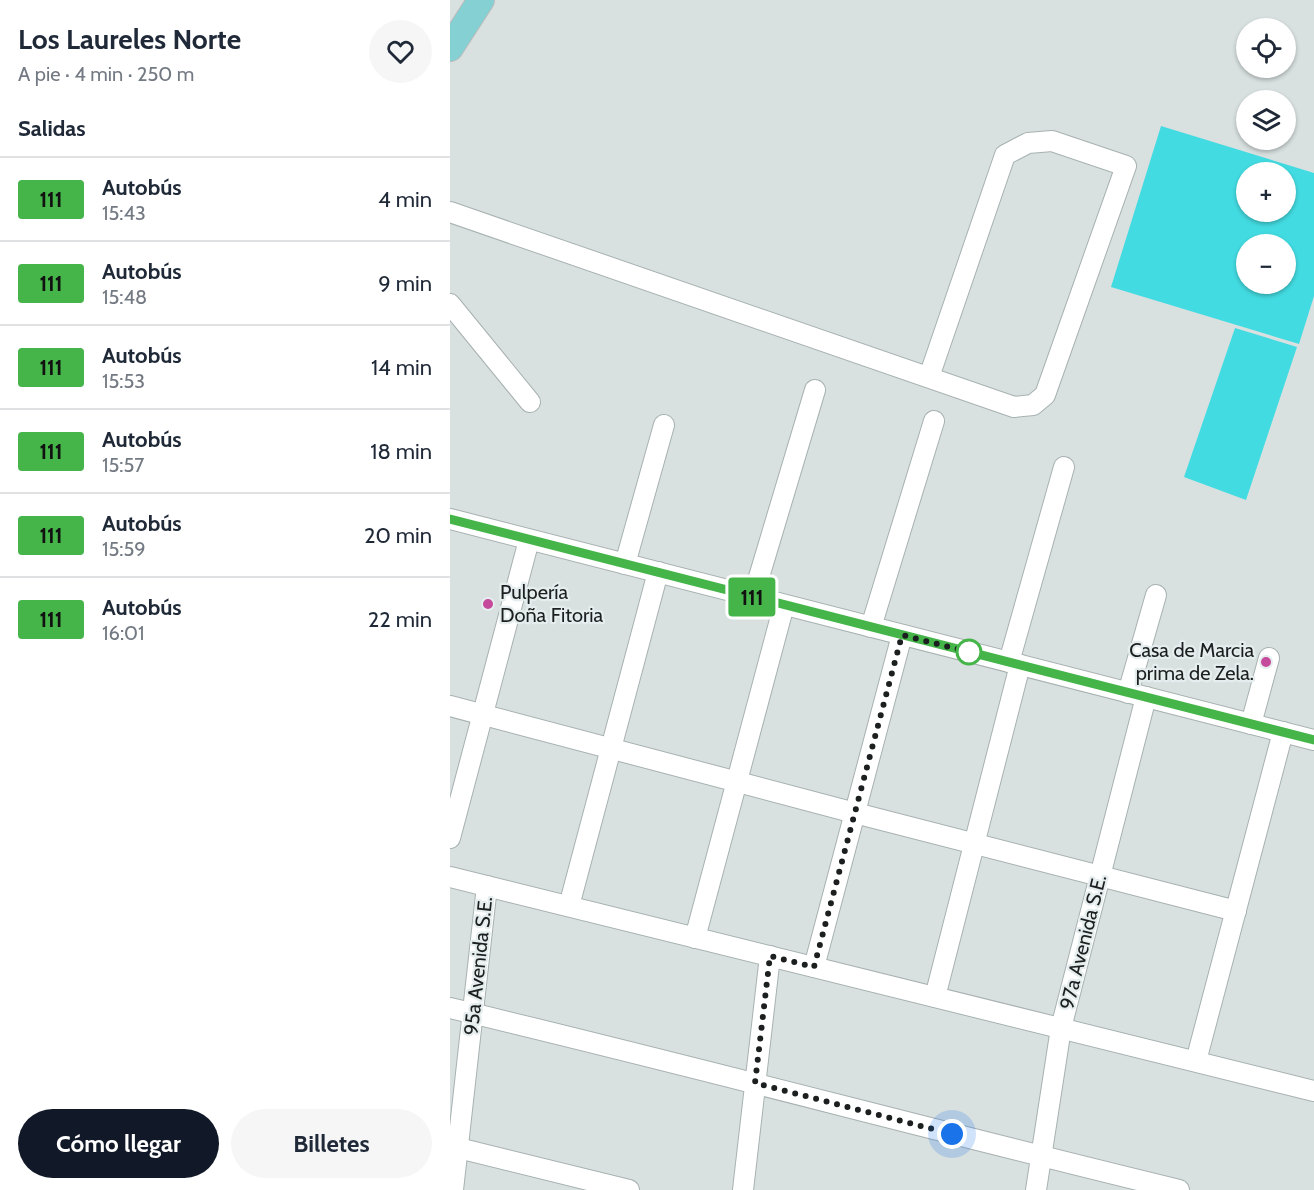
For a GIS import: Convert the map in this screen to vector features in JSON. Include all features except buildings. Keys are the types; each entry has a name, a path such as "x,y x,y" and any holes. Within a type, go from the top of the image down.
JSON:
{"main road":[{"path":"450,48 481,0"}],"street":[{"path":"450,212 1014,407 1033,405 1045,395 1126,166 1052,141 1028,143 1005,155 929,377"},
{"path":"450,304 530,402"},
{"path":"753,597 815,390"},
{"path":"871,627 934,421"},
{"path":"625,564 664,425"},
{"path":"935,997 1064,467"},
{"path":"450,519 1314,740"},
{"path":"450,837 529,540"},
{"path":"569,906 658,572"},
{"name":"97a Avenida S.E.","path":"1036,1190 1061,1028 1100,876 1156,595"},
{"path":"695,938 784,605"},
{"path":"814,967 902,635"},
{"path":"1251,724 1269,658"},
{"path":"450,706 1236,911"},
{"path":"1197,1061 1283,732"},
{"path":"450,877 1314,1091"},
{"name":"95a Avenida S.E.","path":"453,1190 454,1147 487,886"},
{"path":"743,1190 770,956"},
{"path":"450,1008 1179,1190"},
{"path":"454,1147 629,1190"}],"bus line":[{"name":"111","path":"450,519 1314,740"}],"place":[{"name":"Pulpería Doña Fitoria","path":"488,604"},
{"name":"Casa de Marcia prima de Zela.","path":"1266,662"}],"route":[{"path":"952,1134 755,1083 770,956 814,967 902,635 969,652"}]}
